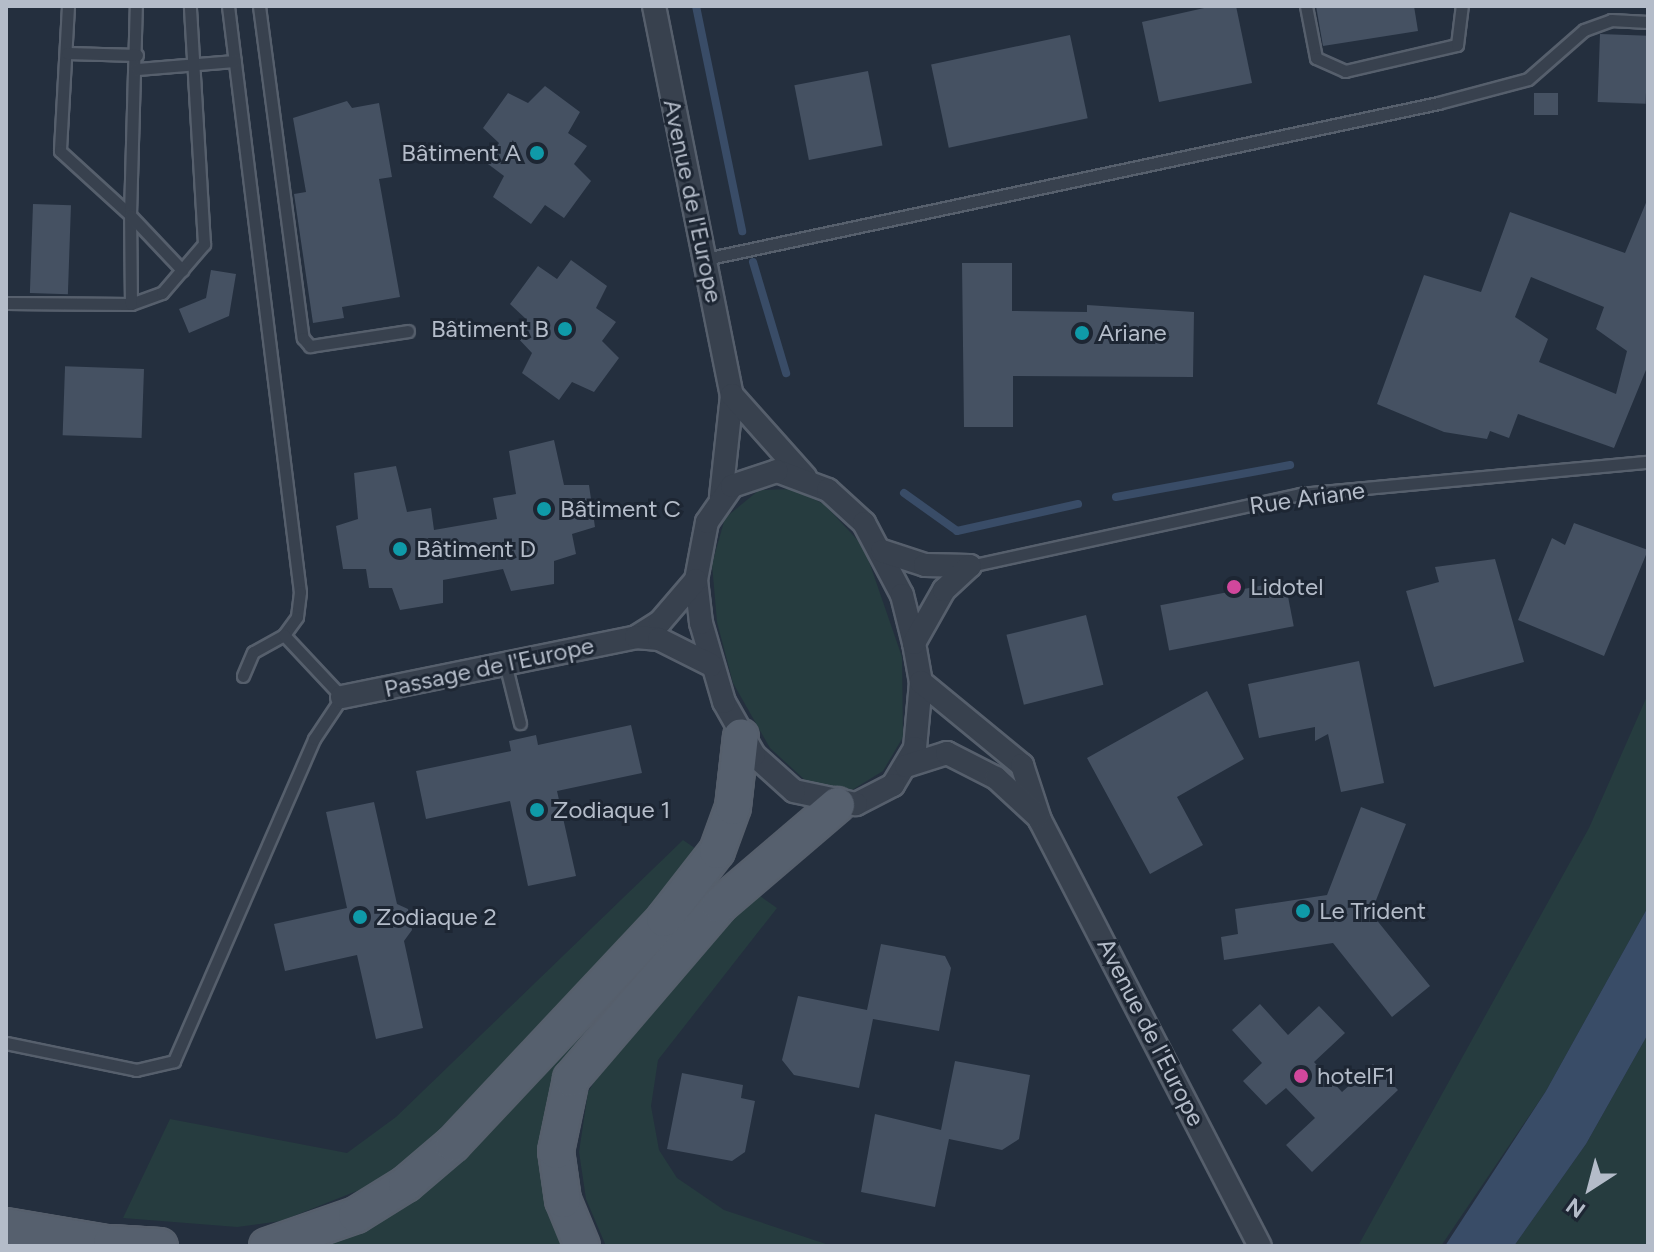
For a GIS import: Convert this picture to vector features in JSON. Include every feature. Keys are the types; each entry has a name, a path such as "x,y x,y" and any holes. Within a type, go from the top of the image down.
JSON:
{"main road":[{"path":"267,1246 356,1215 406,1184 453,1144 653,930 717,851 737,784 741,736"},
{"path":"582,1246 563,1200 556,1151 571,1079 720,905 837,805"},
{"path":"6,1226 105,1242 160,1246"}],"street":[{"name":"Avenue de l'Europe","path":"654,6 732,395 721,497 699,548 696,580 711,665 741,736 794,791 837,805 874,799 906,766 921,717 921,682 914,643 882,551 847,505 805,477 732,395"},
{"name":"Avenue de l'Europe","path":"721,497 764,472 805,477"},
{"name":"Rue Ariane","path":"882,551 925,565 970,566"},
{"path":"914,643 944,590 970,566"},
{"name":"Passage de l'Europe","path":"636,637 660,622 696,580"},
{"name":"Passage de l'Europe","path":"342,697 636,637 659,639 711,665"},
{"name":"Avenue de l'Europe","path":"921,682 1022,765 1040,820 1260,1246"},
{"name":"Avenue de l'Europe","path":"906,766 947,753 968,761 1040,820"}],"lane":[{"path":"68,6 60,151 130,215 182,270"},
{"path":"131,304 130,215 137,69 136,6"},
{"path":"6,303 131,304 162,293 204,244 190,6"},
{"path":"228,6 300,592 297,617 284,635 253,652 243,676"},
{"path":"259,6 303,338 310,346 408,331"},
{"path":"1306,6 1316,58 1345,71 1457,45 1462,6"},
{"path":"705,259 1438,103 1528,79 1584,30 1611,20 1648,22"},
{"path":"67,53 137,55"},
{"path":"137,69 235,61"},
{"name":"Rue Ariane","path":"970,566 1300,494 1648,462"},
{"path":"6,1043 136,1070 174,1061 314,739 342,697 284,635"},
{"path":"505,663 520,723"}],"green space":[{"path":"793,489 824,504 864,547 902,657 903,737 883,771 852,790 806,781 770,748 733,683 717,622 712,564 725,518 759,490"},
{"path":"1648,694 1648,907 1546,1091 1441,1246 1358,1246 1589,828"},
{"path":"683,840 699,851 681,878 420,1150 377,1183 281,1221 237,1227 123,1218 170,1119 347,1153 396,1117"},
{"path":"753,891 777,908 658,1060 651,1106 659,1150 677,1178 724,1210 832,1246 606,1246 586,1199 579,1152 588,1092 625,1033"},
{"path":"583,1020 591,1029 561,1081 573,1246 306,1246"},
{"path":"1648,1034 1648,1246 1514,1246 1586,1144"}],"water":[{"path":"1648,907 1648,1034 1586,1144 1514,1246 1445,1246 1546,1091"}],"building":[{"path":"1213,6 1236,6 1252,83 1159,102 1142,22"},
{"path":"1316,6 1414,6 1418,31 1323,46"},
{"path":"1600,34 1648,36 1646,104 1598,102"},
{"path":"1070,35 1088,118 949,148 931,65"},
{"path":"868,71 883,146 809,160 794,85"},
{"name":"Bâtiment A","path":"545,86 580,112 568,133 587,146 574,164 591,181 564,218 545,205 531,224 493,197 504,176 488,164 499,143 483,128 508,93 528,103"},
{"path":"1534,93 1558,93 1558,115 1534,115"},
{"path":"347,101 352,108 379,103 392,177 379,179 400,297 342,307 344,318 313,323 294,194 306,192 293,118"},
{"path":"1648,198 1648,365 1614,448 1518,414 1509,438 1490,431 1487,439 1444,432 1377,404 1424,275 1481,292 1510,212 1625,253","holes":["1531,277 1604,307 1596,329 1627,351 1616,394 1539,362 1548,339 1515,317"]},
{"path":"33,204 71,205 68,294 30,293"},
{"name":"Bâtiment B","path":"571,260 607,286 596,308 616,322 602,341 619,358 594,392 572,382 559,400 522,373 532,353 515,335 527,320 510,304 538,266 557,279"},
{"name":"Ariane","path":"962,263 1012,263 1012,311 1087,312 1087,305 1194,312 1193,377 1013,376 1013,427 964,427"},
{"path":"211,270 236,274 229,316 189,333 179,309 206,298"},
{"path":"65,366 144,369 142,438 63,435"},
{"path":"554,440 564,485 589,485 595,527 572,534 576,554 554,561 554,584 511,591 503,569 443,580 443,603 400,610 392,588 369,588 366,569 343,569 336,526 358,519 354,473 396,466 407,512 431,508 434,530 497,519 493,498 516,494 509,451"},
{"path":"1574,523 1648,550 1604,656 1518,620 1552,538 1565,545"},
{"path":"1495,559 1524,662 1434,687 1406,591 1439,582 1435,567"},
{"path":"1285,581 1294,626 1169,650 1160,605"},
{"path":"1086,615 1103,685 1024,705 1006,635"},
{"path":"1359,661 1384,783 1341,792 1328,734 1315,741 1315,727 1259,738 1248,684"},
{"path":"1207,691 1244,759 1177,797 1203,845 1150,874 1087,758"},
{"name":"Zodiaque 1","path":"631,725 642,773 557,791 576,876 528,886 510,801 426,819 416,771 511,751 509,741 536,735 538,745"},
{"name":"Zodiaque 2","path":"374,802 397,904 408,909 412,930 404,941 423,1028 376,1039 357,955 285,971 274,924 347,908 326,812"},
{"name":"Le Trident","path":"1361,807 1406,824 1371,913 1430,986 1392,1017 1333,943 1224,960 1221,937 1238,934 1235,909 1327,895"},
{"path":"881,944 945,956 951,968 939,1031 873,1019 859,1088 794,1075 782,1060 798,996 867,1010"},
{"name":"hotelF1","path":"1260,1004 1288,1035 1319,1006 1345,1033 1314,1062 1342,1092 1373,1064 1398,1090 1312,1172 1286,1145 1315,1118 1286,1088 1266,1105 1243,1081 1262,1063 1232,1030"},
{"path":"955,1061 1030,1075 1019,1139 1002,1150 949,1139 935,1207 861,1192 875,1114 941,1130"},
{"path":"682,1073 743,1085 741,1098 755,1101 745,1152 732,1161 667,1149"}],"waterway":[{"path":"696,6 742,231"},
{"path":"753,262 786,373"},
{"path":"1116,497 1290,465"},
{"path":"904,493 957,531 1078,504"}],"place":[{"name":"Bâtiment A","path":"537,153"},
{"name":"Bâtiment B","path":"565,329"},
{"name":"Ariane","path":"1082,333"},
{"name":"Bâtiment C","path":"544,509"},
{"name":"Bâtiment D","path":"400,549"},
{"name":"Lidotel","path":"1234,587"},
{"name":"Zodiaque 1","path":"537,810"},
{"name":"Le Trident","path":"1303,911"},
{"name":"Zodiaque 2","path":"360,917"},
{"name":"hotelF1","path":"1301,1076"}]}
